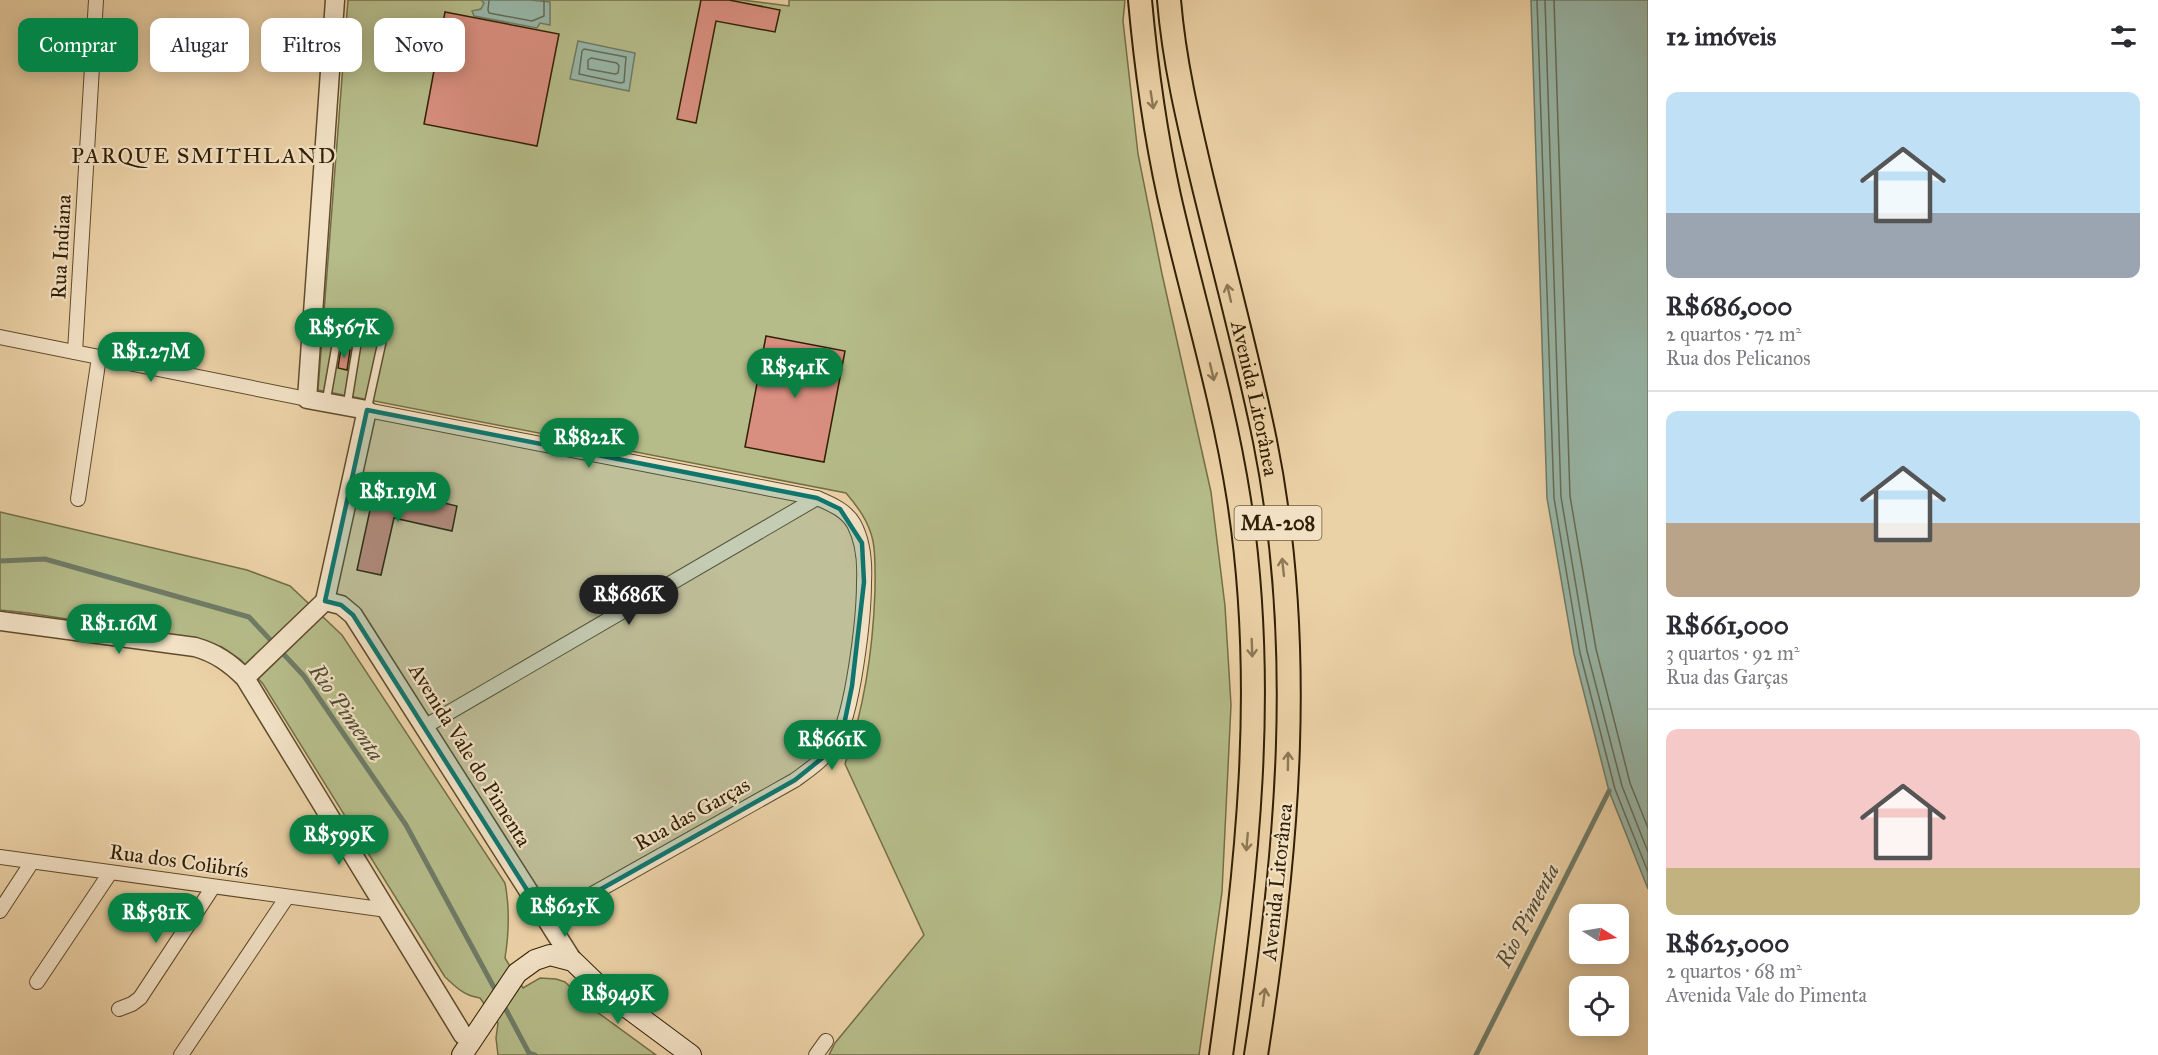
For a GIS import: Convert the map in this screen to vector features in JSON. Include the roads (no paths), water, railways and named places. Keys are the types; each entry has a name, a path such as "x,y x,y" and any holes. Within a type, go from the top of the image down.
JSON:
{"main road":[{"name":"Avenida Litorânea","path":"1140,0 1151,100 1169,195 1223,420 1239,499 1251,616 1254,688 1251,803 1240,916 1221,1055"},
{"name":"Avenida Litorânea","path":"1162,2 1175,52 1188,121 1265,440 1280,537 1287,608 1289,704 1284,839 1256,1055"},
{"path":"1147,63 1155,55 1163,55 1170,61 1177,102 1188,121"},
{"path":"467,1047 517,973 535,960 546,956 556,956 573,962 602,989 691,1055"}],"street":[{"name":"Rua Indiana","path":"75,352 96,0"},
{"path":"316,400 335,0"},
{"path":"0,337 367,410 325,601 245,678"},
{"path":"78,498 99,357"},
{"name":"Rua das Garças","path":"367,410 818,498 840,509 853,522 862,543 864,582 861,624 844,725 836,742 826,755 795,780 546,920"},
{"path":"424,727 818,498"},
{"name":"Avenida Vale do Pimenta","path":"325,601 341,605 350,612 573,962"},
{"path":"0,621 195,647 221,657 245,678 387,910 467,1047"},
{"name":"Rua dos Colibrís","path":"0,857 387,910"},
{"path":"0,912 32,862"},
{"path":"37,982 110,873"},
{"path":"119,1010 140,998 213,887"},
{"path":"181,1055 287,897"},
{"path":"546,920 546,956"},
{"path":"816,1055 825,1041"}],"lane":[{"path":"316,400 338,334"},
{"path":"347,406 358,338"},
{"path":"367,410 382,342"}],"water":[{"path":"481,0 550,2 550,25 540,23 537,28 474,16 472,11 481,9 484,3"},
{"path":"1531,0 1648,0 1648,889 1609,791 1574,654 1547,498"},
{"path":"578,41 635,53 629,91 570,79"}],"waterway":[{"name":"Rio Pimenta","path":"0,561 45,559 249,617 304,676 406,825 497,993"},
{"name":"Rio Pimenta","path":"1476,1055 1609,791"},
{"name":"Rio Pimenta","path":"503,1004 529,1053 535,1055"}],"district":[{"name":"PARQUE SMITHLAND","path":"204,155"}]}
